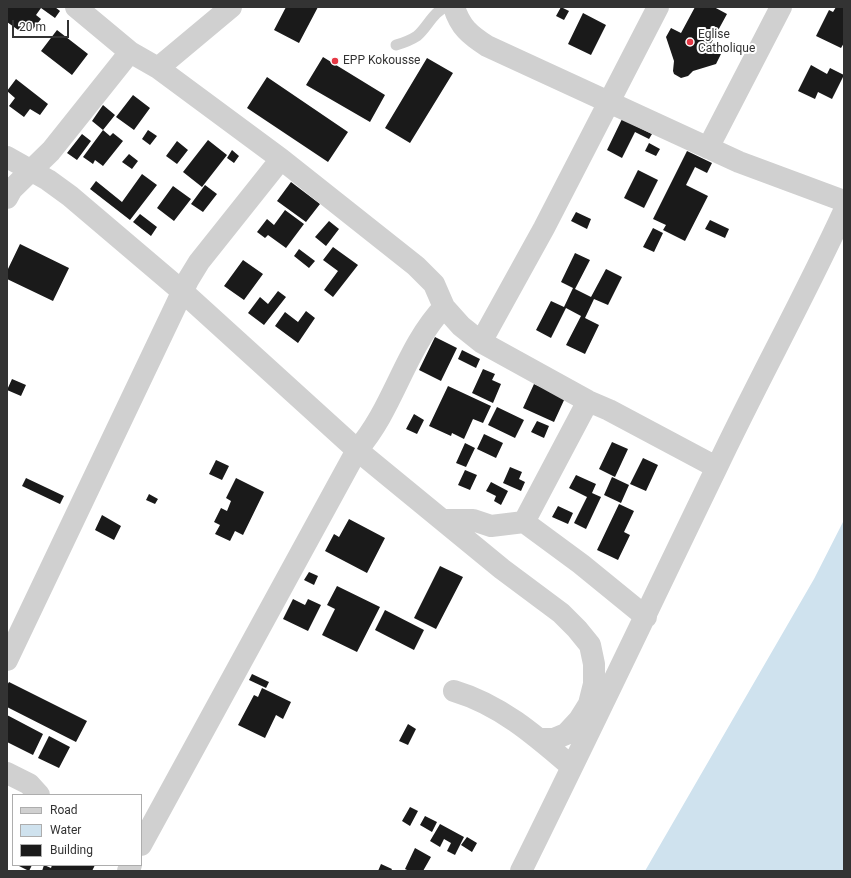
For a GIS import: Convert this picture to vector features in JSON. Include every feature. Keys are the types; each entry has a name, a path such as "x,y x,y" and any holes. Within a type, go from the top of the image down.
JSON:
{"street":[{"path":"76,7 130,52 158,68 281,159 416,266 434,284 444,307 461,326 481,342 588,401 622,416 716,467"},
{"path":"158,68 231,7"},
{"path":"454,7 458,20 469,35 487,46 708,148 791,182 844,201"},
{"path":"481,342 544,228 658,7"},
{"path":"708,148 781,7"},
{"path":"7,198 12,189 51,151 130,52"},
{"path":"7,157 30,172 48,180 70,196 183,292 357,450 502,569 561,612 577,628 590,645 623,664"},
{"path":"7,660 183,292 199,262 281,159"},
{"path":"520,871 623,664 716,467 817,268 844,211"},
{"path":"142,843 357,450 368,438 381,416 431,320 444,307"},
{"path":"524,522 588,401"},
{"path":"444,520 473,520 491,526 524,522 615,590 646,616"},
{"path":"539,739 554,739 566,734 579,720 589,704 594,684 594,664 590,645"},
{"path":"454,691 486,702 511,717 572,767"},
{"path":"7,773 29,784 39,794"}],"lane":[{"path":"396,46 415,37 426,28 434,16 443,8 447,7"}],"water":[{"path":"844,520 844,871 645,871 814,579"}],"building":[{"path":"7,7 55,7 60,11 55,18 41,8 36,15 41,19 33,29 26,24 21,32 7,22"},
{"path":"286,7 318,7 299,43 274,30"},
{"path":"561,7 569,11 564,20 556,16"},
{"name":"Eglise Catholique","path":"695,7 714,7 727,14 709,47 721,54 716,64 693,71 688,76 681,78 674,74 674,61 666,37 671,28 681,33"},
{"path":"836,7 844,7 844,43 841,48 816,36 829,10 833,12"},
{"path":"583,13 606,25 591,55 568,44"},
{"path":"57,30 88,54 72,75 41,51"},
{"path":"323,57 385,95 370,122 306,85"},
{"path":"427,58 453,73 410,143 385,128"},
{"path":"811,65 827,74 830,68 844,75 832,99 818,92 815,99 798,91"},
{"path":"267,77 348,132 328,162 247,108"},
{"path":"16,79 48,104 40,115 30,109 24,117 9,106 15,98 7,91"},
{"path":"133,95 150,108 134,130 116,117"},
{"path":"103,105 115,115 103,130 92,121"},
{"path":"622,119 652,134 649,139 635,132 622,158 607,150"},
{"path":"103,130 110,136 113,133 123,141 103,166 95,160 93,164 83,157"},
{"path":"148,130 157,136 150,145 142,139"},
{"path":"82,134 91,141 77,160 67,153"},
{"path":"208,140 227,155 202,187 183,172"},
{"path":"177,141 188,150 177,164 166,156"},
{"path":"649,143 660,149 656,156 645,151"},
{"path":"232,150 239,156 234,163 227,158"},
{"path":"687,151 712,163 707,173 695,167 686,185 708,196 685,241 663,230 666,225 653,219"},
{"path":"129,154 138,161 132,169 122,162"},
{"path":"638,170 658,180 644,208 624,198"},
{"path":"142,174 157,185 130,220 90,189 96,181 122,202"},
{"path":"291,182 320,204 306,222 277,201"},
{"path":"205,185 217,194 203,212 191,204"},
{"path":"173,186 191,199 174,221 157,208"},
{"path":"285,210 304,224 286,248 268,235 265,238 257,232 267,219 274,225"},
{"path":"576,212 591,219 587,229 571,221"},
{"path":"140,214 157,227 151,236 133,222"},
{"path":"710,220 729,229 725,238 705,229"},
{"path":"329,221 339,229 326,246 315,237"},
{"path":"653,228 663,233 654,252 643,247"},
{"path":"20,244 69,268 53,301 7,279 7,271"},
{"path":"333,247 358,265 333,297 324,290 338,271 323,260"},
{"path":"299,249 315,261 309,268 294,256"},
{"path":"575,253 590,260 575,289 591,297 606,269 622,277 608,305 594,299 585,318 599,325 585,354 566,345 581,316 566,308 551,338 536,330 551,301 564,307 573,288 561,282"},
{"path":"243,260 263,274 244,300 224,286"},
{"path":"278,291 286,297 264,325 248,313 260,297 268,304"},
{"path":"306,311 315,318 298,343 275,326 285,312 298,322"},
{"path":"435,337 457,348 441,381 419,370"},
{"path":"462,350 480,359 476,368 458,359"},
{"path":"483,369 495,374 492,380 501,384 493,403 472,393"},
{"path":"12,379 26,385 21,396 7,390"},
{"path":"534,384 565,398 554,422 523,408"},
{"path":"448,386 491,406 483,423 473,419 464,439 452,433 451,436 429,426"},
{"path":"497,407 524,420 515,438 488,425"},
{"path":"414,414 424,420 417,434 406,429"},
{"path":"537,421 549,426 544,438 531,432"},
{"path":"484,434 503,443 496,458 477,449"},
{"path":"612,442 628,449 615,477 599,469"},
{"path":"465,443 475,448 466,467 456,463"},
{"path":"643,458 658,465 646,491 630,484"},
{"path":"216,460 229,466 222,480 209,474"},
{"path":"510,467 522,472 519,479 525,482 521,491 503,483"},
{"path":"465,470 477,475 470,490 458,485"},
{"path":"576,475 596,484 592,493 601,497 586,529 574,523 587,497 569,488"},
{"path":"612,477 629,485 621,503 604,495"},
{"path":"26,478 64,496 60,504 22,486"},
{"path":"236,478 264,492 243,535 235,531 230,541 215,534 220,525 214,522 221,508 227,511 231,501 226,498"},
{"path":"491,482 508,491 501,505 494,501 496,496 486,491"},
{"path":"149,494 158,499 155,504 146,500"},
{"path":"619,504 634,511 624,532 630,535 618,560 597,550"},
{"path":"558,506 573,513 568,524 552,517"},
{"path":"102,515 121,526 114,540 95,530"},
{"path":"349,519 385,538 367,573 325,551 334,534 339,537"},
{"path":"440,566 463,577 436,629 414,618"},
{"path":"309,572 318,576 314,585 304,580"},
{"path":"337,586 380,607 357,652 322,635 335,609 327,605"},
{"path":"293,599 305,605 308,599 321,605 308,631 283,619"},
{"path":"385,610 424,630 414,650 375,630"},
{"path":"252,674 269,682 266,688 249,680"},
{"path":"9,682 87,721 76,742 7,707 7,685"},
{"path":"262,688 291,702 283,719 276,715 265,738 238,725 254,695 258,697"},
{"path":"7,715 43,734 33,755 7,742"},
{"path":"408,724 416,729 408,745 399,741"},
{"path":"49,736 70,747 59,768 38,758"},
{"path":"410,807 418,811 410,826 402,821"},
{"path":"425,816 437,822 432,832 420,825"},
{"path":"440,824 464,837 455,855 447,851 451,843 444,839 440,847 430,841"},
{"path":"467,837 477,843 472,852 461,845"},
{"path":"415,848 431,857 423,871 409,871 405,869"},
{"path":"381,864 392,869 391,871 378,871"},
{"path":"19,866 32,866 29,871"},
{"path":"44,866 51,868 52,866 94,866 92,871 42,871"}],"place":[{"name":"Eglise Catholique","path":"690,42"},
{"name":"EPP Kokousse","path":"335,61"}]}
